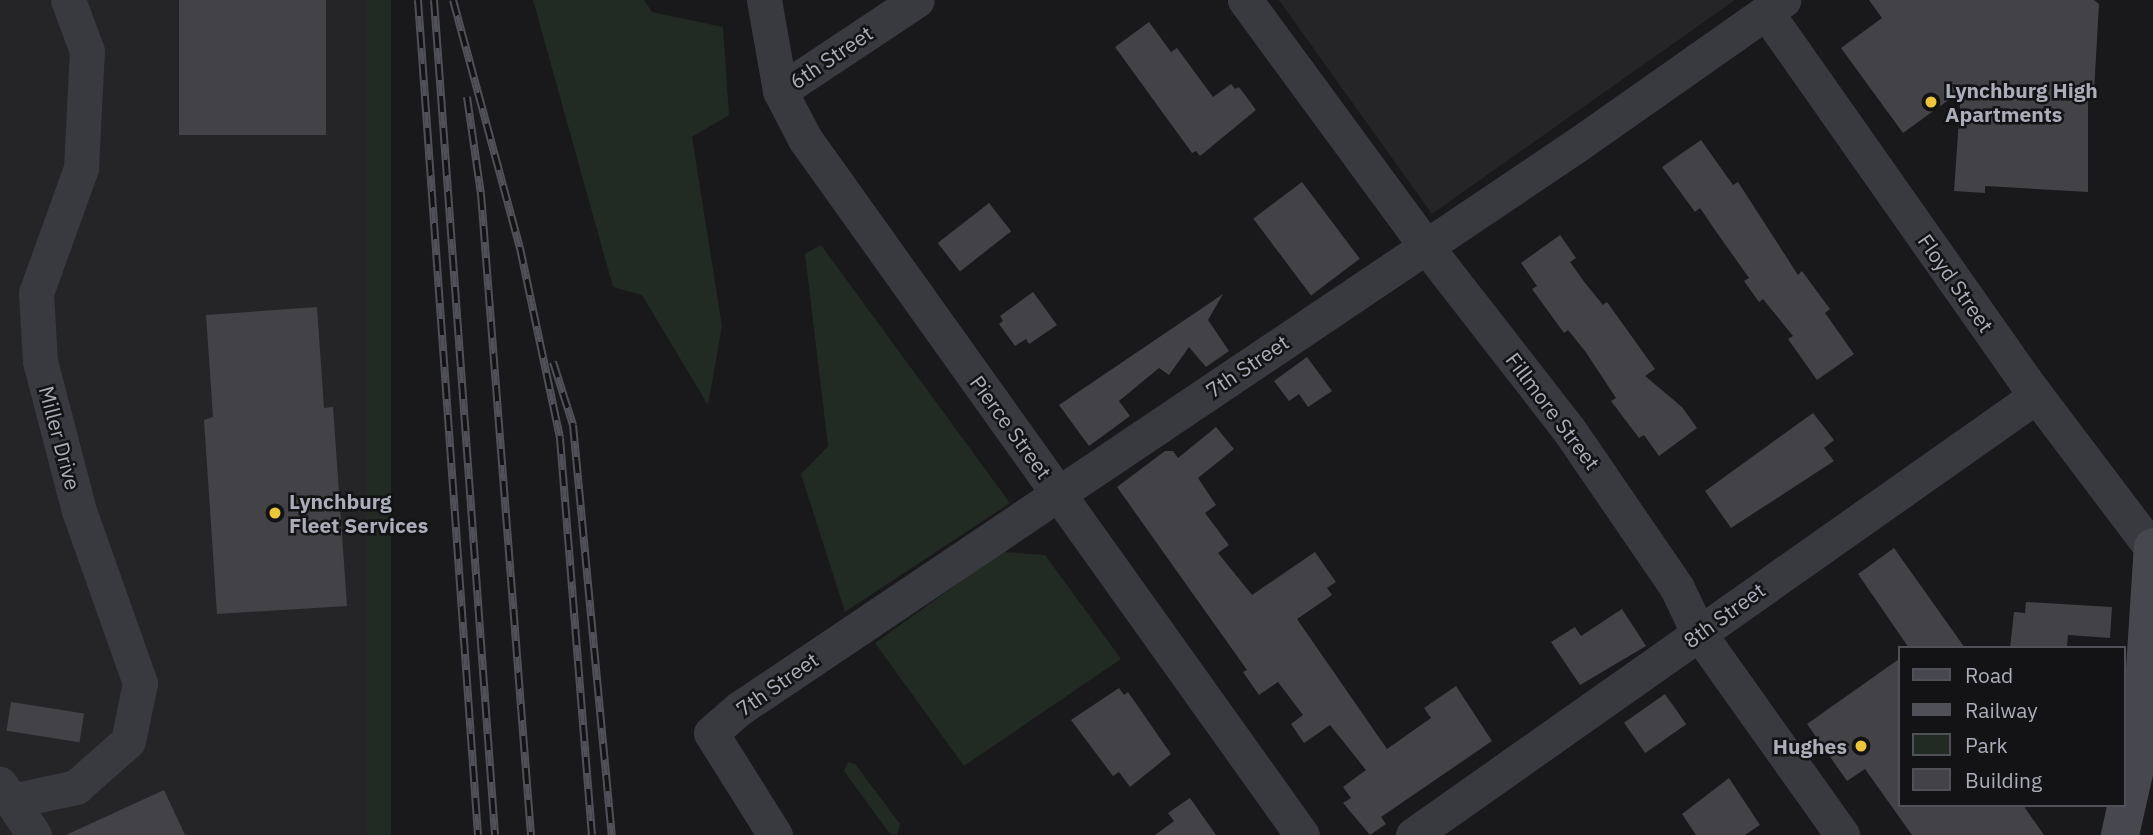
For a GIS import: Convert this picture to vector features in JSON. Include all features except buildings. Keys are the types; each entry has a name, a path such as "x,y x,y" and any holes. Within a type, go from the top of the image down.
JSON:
{"main road":[{"path":"2120,835 2140,746 2153,549"}],"street":[{"name":"Miller Drive","path":"6,793 76,787 128,741 140,683 79,511 40,361 36,293 81,168 87,51 68,0"},
{"name":"Pierce Street","path":"764,0 780,91 805,139 1302,835"},
{"name":"6th Street","path":"780,91 917,0"},
{"name":"Fillmore Street","path":"1245,0 1425,245 1569,430 1676,588 1698,632 1842,835"},
{"name":"7th Street","path":"775,835 711,733 740,708 1059,494 1774,6"},
{"name":"Floyd Street","path":"1774,6 2036,396 2153,549"},
{"name":"8th Street","path":"1413,835 2036,396"},
{"path":"6,793 34,835"}],"shaded area":[{"path":"0,0 367,0 367,835 0,835"},
{"path":"1279,0 1735,0 1432,214"}],"green space":[{"path":"367,0 391,0 391,835 367,835"},
{"path":"533,0 644,0 652,12 723,27 729,115 692,137 722,326 708,405 642,295 613,287"},
{"path":"821,245 1010,503 845,612 801,474 828,446 805,254"},
{"path":"1002,552 1045,555 1121,659 964,766 875,643"},
{"path":"848,762 855,764 900,824 897,835 890,834 844,771"}],"railway":[{"path":"418,0 478,835"},
{"path":"434,0 495,835"},
{"path":"453,0 520,248 560,438 592,835"},
{"path":"467,97 481,194 531,835"},
{"path":"553,362 573,425 612,835"}],"place":[{"name":"Lynchburg High Apartments","path":"1931,102"},
{"name":"Lynchburg Fleet Services","path":"275,513"},
{"name":"Hughes","path":"1861,746"}]}
